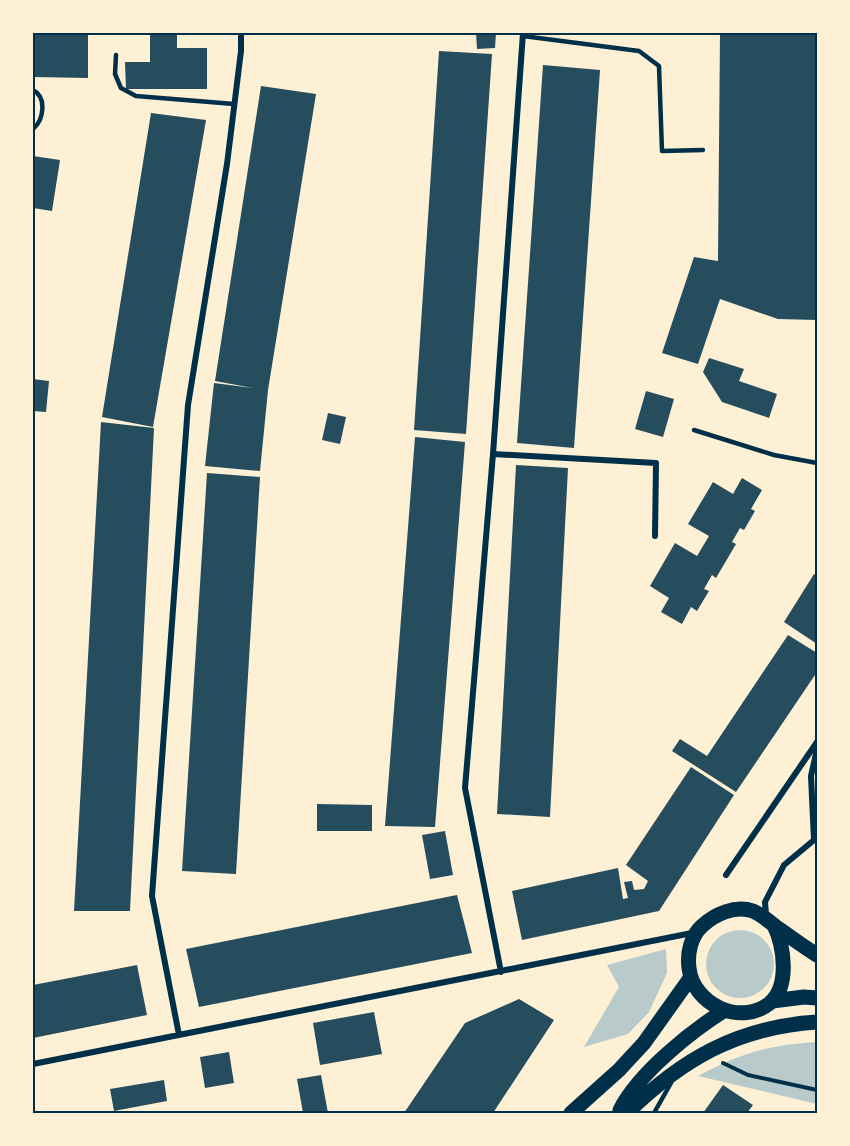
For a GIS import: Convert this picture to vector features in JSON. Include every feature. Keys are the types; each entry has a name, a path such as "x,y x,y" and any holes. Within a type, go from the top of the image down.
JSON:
{"main road":[{"path":"817,955 754,912 733,910 712,918 696,932 688,957 691,977 703,997 725,1010 748,1012 757,1010 772,1001 804,997 817,999"},
{"path":"770,922 780,938 784,969 772,1001"},
{"path":"571,1113 619,1070 644,1043 691,977"},
{"path":"618,1113 623,1103 647,1073 692,1032 725,1010"},
{"path":"627,1113 654,1086 709,1050 769,1027 817,1022"}],"street":[{"path":"178,1035 152,896 188,405 227,164 241,51 241,33"},
{"path":"501,972 465,788 493,454 523,35"},
{"path":"493,454 656,463 655,537"},
{"path":"726,875 817,742"},
{"path":"770,922 765,902 784,865 815,840 811,776 817,749"},
{"path":"33,1064 696,932"}],"lane":[{"path":"523,35 639,51 659,66 662,151 703,150"},
{"path":"116,55 116,74 121,88 136,96 234,104"},
{"path":"33,90 38,92 42,99 43,108 38,125 33,129"},
{"path":"694,430 774,455 817,463"},
{"path":"654,1113 677,1070"}],"path":[{"path":"709,1050 723,1063 748,1075 817,1090"}],"shaded area":[{"path":"740,930 753,933 764,940 771,951 774,964 771,977 764,988 753,995 740,998 727,995 716,988 709,977 706,964 709,951 716,940 727,933"},
{"path":"666,949 667,973 649,1012 628,1034 584,1047 619,987 607,965"},
{"path":"817,1042 817,1104 698,1076 728,1061 770,1048"}],"building":[{"path":"33,33 88,33 88,78 33,77"},
{"path":"150,33 177,33 177,48 207,48 207,89 126,89 125,62 150,62"},
{"path":"476,33 496,33 495,48 477,49"},
{"path":"720,33 817,33 817,320 778,319 720,299 698,364 662,353 694,257 718,261"},
{"path":"439,51 492,54 466,434 414,430"},
{"path":"543,65 600,70 574,448 517,443"},
{"path":"261,86 316,94 268,390 260,471 205,466 214,383 253,388 215,381"},
{"path":"151,113 206,120 153,427 102,417"},
{"path":"33,156 60,160 52,211 33,208"},
{"path":"709,358 744,369 739,381 777,394 769,418 722,402 703,372"},
{"path":"33,379 49,381 46,412 33,411"},
{"path":"646,391 674,399 663,437 635,429"},
{"path":"328,413 346,417 340,444 322,440"},
{"path":"101,422 154,428 130,911 74,911"},
{"path":"415,437 465,442 435,827 385,826"},
{"path":"516,465 568,468 550,817 497,814"},
{"path":"207,473 260,477 236,874 182,871"},
{"path":"742,478 762,490 751,509 755,511 744,530 740,528 732,542 736,544 716,578 712,575 704,589 709,591 697,611 691,607 682,624 661,612 669,598 650,586 675,543 697,556 709,536 688,524 713,482 733,494"},
{"path":"814,574 817,576 817,644 784,622"},
{"path":"788,635 817,653 817,672 736,792 672,751 680,739 707,756"},
{"path":"691,767 734,795 659,911 522,940 512,891 618,868 623,899 628,898 624,882 632,881 634,890 644,889 648,881 626,865"},
{"path":"317,804 372,805 372,831 317,831"},
{"path":"445,831 453,875 430,879 422,835"},
{"path":"457,895 472,953 199,1007 186,949"},
{"path":"137,965 147,1015 33,1038 33,985"},
{"path":"519,999 554,1020 493,1113 404,1113 465,1023"},
{"path":"374,1012 382,1054 320,1065 313,1023"},
{"path":"229,1052 234,1083 205,1088 200,1057"},
{"path":"321,1075 328,1113 303,1113 297,1079"},
{"path":"164,1080 167,1101 114,1111 110,1089"},
{"path":"723,1085 753,1105 747,1113 703,1113"}]}
